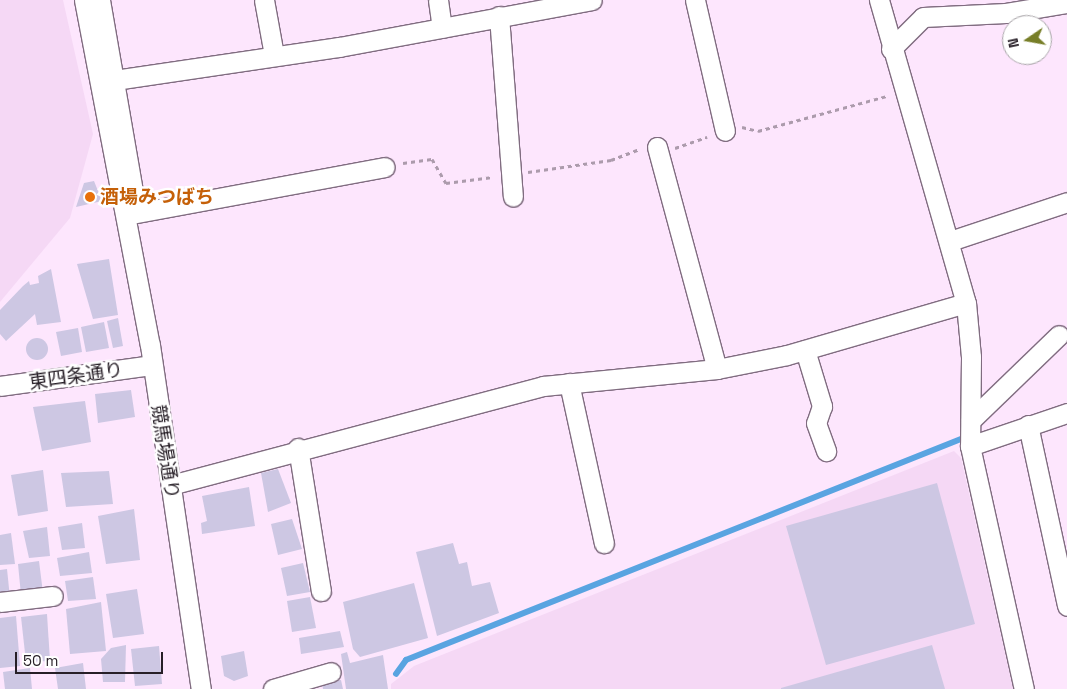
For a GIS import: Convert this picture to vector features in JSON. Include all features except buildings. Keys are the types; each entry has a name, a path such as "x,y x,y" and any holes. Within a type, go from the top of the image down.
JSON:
{"street":[{"name":"競馬場通り","path":"84,0 107,81"},
{"name":"競馬場通り","path":"100,0 118,198 126,215 152,365 201,689"},
{"path":"264,0 274,56"},
{"path":"438,0 442,28"},
{"path":"107,81 442,28 592,0"},
{"path":"695,0 724,131"},
{"path":"879,0 891,49 902,79 950,241 966,303 971,420 970,446 1024,689"},
{"path":"891,49 924,17 1006,13 1067,3"},
{"path":"499,16 509,175 513,196"},
{"path":"657,147 717,369"},
{"path":"126,215 385,167"},
{"path":"950,241 1067,202"},
{"path":"171,484 298,448 569,383 717,369 805,350 966,303"},
{"path":"971,420 1059,335"},
{"path":"805,350 822,406 816,423 826,451"},
{"name":"東四条通り","path":"0,386 152,365"},
{"path":"569,383 604,543"},
{"path":"970,446 1067,413"},
{"path":"1028,425 1067,606"},
{"path":"298,448 321,591"},
{"path":"0,602 53,596"},
{"path":"273,689 331,672"}],"path":[{"path":"724,131 744,126 758,131 883,99 902,79"},
{"path":"385,167 432,159 446,184 586,163"}],"shaded area":[{"path":"0,0 63,0 93,134 70,218 0,302"},
{"path":"954,451 961,458 1013,689 391,689 391,684 414,666"}],"waterway":[{"path":"396,674 406,660 966,437"}],"place":[{"name":"酒場みつばち","path":"90,197"}]}
